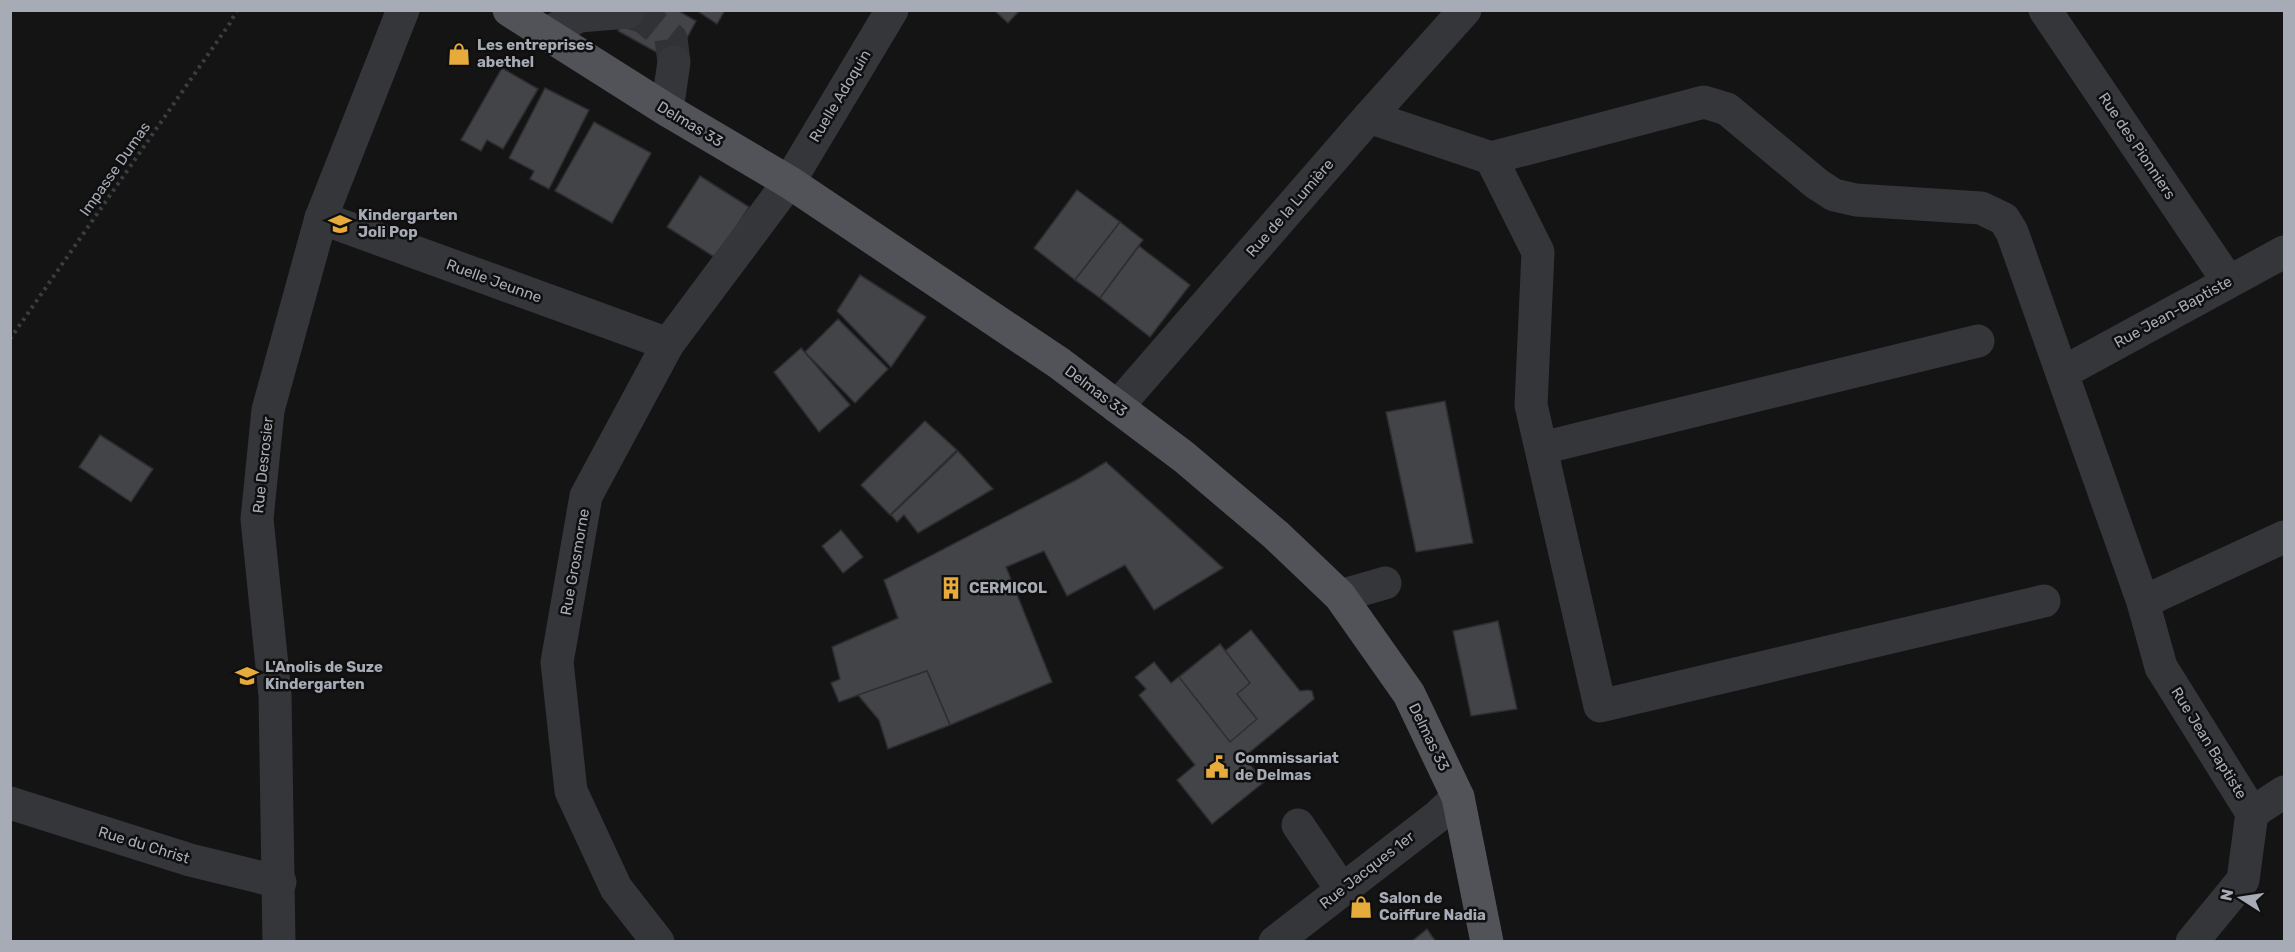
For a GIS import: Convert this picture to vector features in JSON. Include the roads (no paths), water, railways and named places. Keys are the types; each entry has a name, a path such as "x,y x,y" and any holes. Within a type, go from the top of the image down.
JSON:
{"main road":[{"name":"Delmas 33","path":"509,10 667,110 789,183 1059,363 1184,457 1276,535 1340,596 1409,694 1458,797 1487,942"}],"street":[{"name":"Rue Desrosier","path":"279,942 280,882 275,695 257,519 268,410 321,218 404,10"},
{"name":"Ruelle Adoquin","path":"789,183 892,10"},
{"name":"Rue de la Lumière","path":"1117,407 1465,10"},
{"name":"Rue des Pionniers","path":"2045,10 2228,281"},
{"path":"546,34 579,16 628,12"},
{"path":"667,110 674,62"},
{"name":"Rue Jean Baptiste","path":"1491,158 1704,102 1727,109 1817,184 1834,195 1856,200 1981,208 2004,219 2012,232 2143,602 2161,667 2252,813 2243,880 2192,942"},
{"path":"1369,117 1491,158 1538,252 1531,405 1600,706 2044,601"},
{"name":"Rue Grosmorne","path":"658,942 616,888 571,791 557,662 586,496 668,344 789,183"},
{"name":"Ruelle Jeunne","path":"321,218 668,344"},
{"name":"Rue Jean-Baptiste","path":"2062,373 2284,252"},
{"path":"1542,448 1978,341"},
{"path":"2143,602 2284,537"},
{"path":"1340,596 1384,584"},
{"path":"2252,813 2284,792"},
{"name":"Rue Jacques 1er","path":"1275,942 1438,816 1458,797"},
{"name":"Rue du Christ","path":"10,803 190,860 280,882"},
{"path":"1298,825 1342,890"}],"tunnel":[{"path":"628,12 644,17 671,39 674,62"}],"place":[{"name":"Les entreprises abethel","path":"459,54"},
{"name":"Kindergarten Joli Pop","path":"340,224"},
{"name":"CERMICOL","path":"951,588"},
{"name":"L'Anolis de Suze Kindergarten","path":"247,676"},
{"name":"Commissariat de Delmas","path":"1217,767"},
{"name":"Salon de Coiffure Nadia","path":"1361,907"}]}
